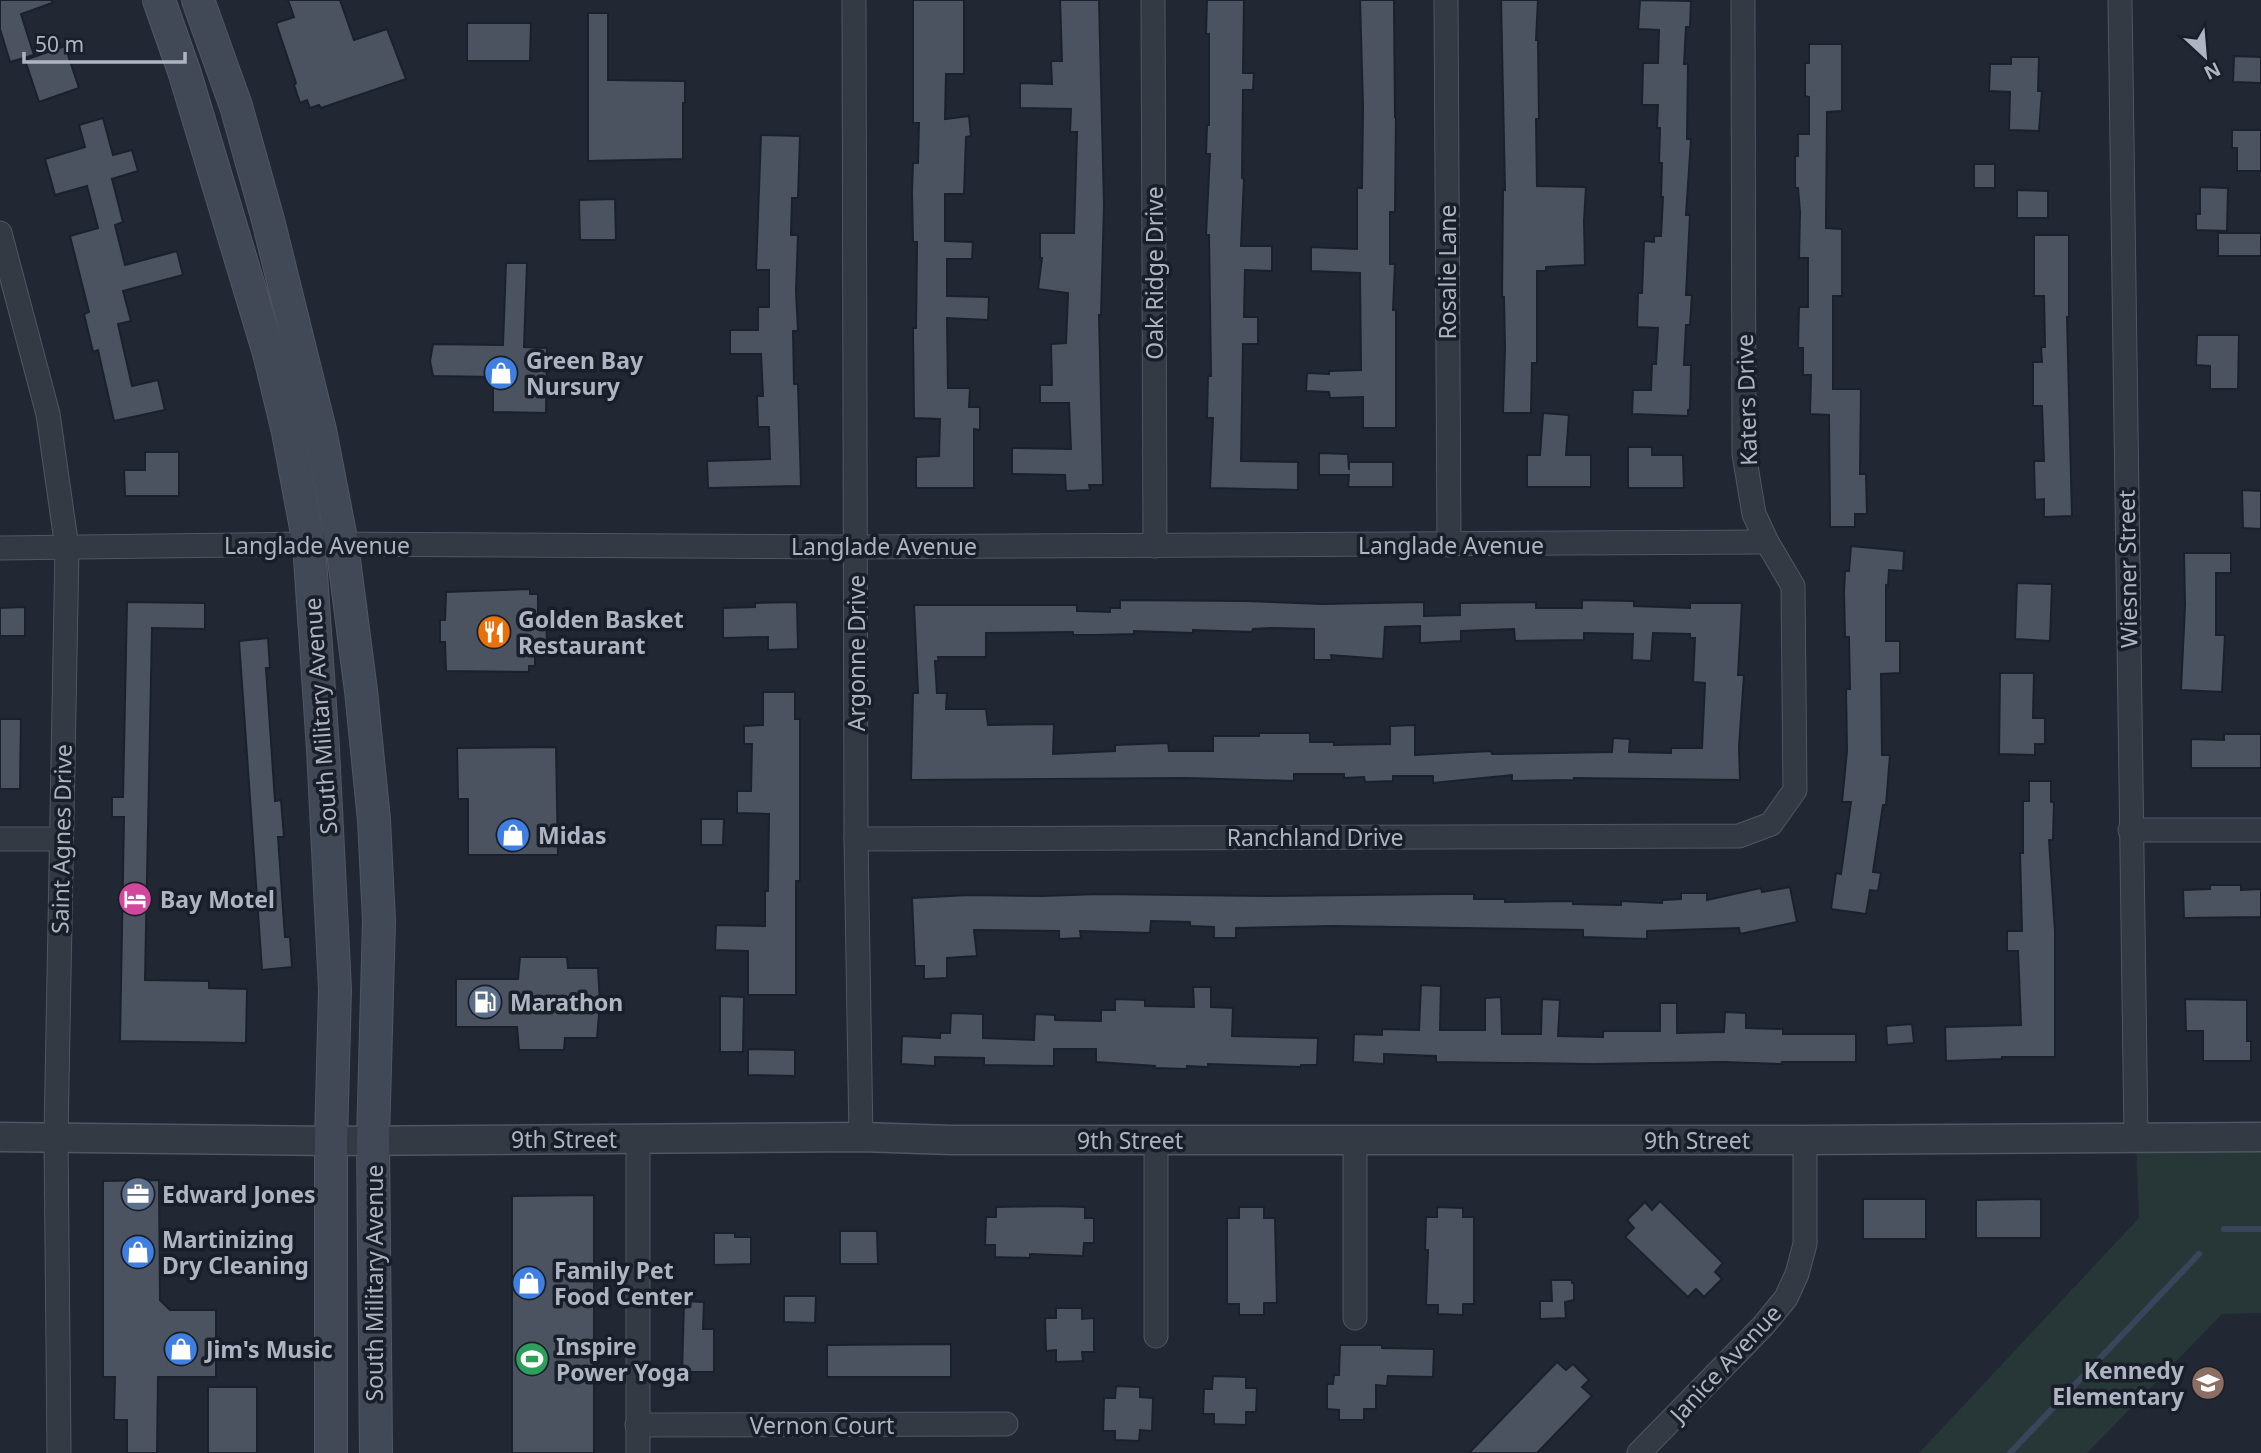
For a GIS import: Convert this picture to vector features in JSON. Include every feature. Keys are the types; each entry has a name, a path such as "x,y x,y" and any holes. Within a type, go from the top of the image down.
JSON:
{"main road":[{"name":"South Military Avenue","path":"159,0 186,74 269,353 288,432 309,544 335,989 331,1141 331,1453"},
{"name":"South Military Avenue","path":"198,0 236,106 268,220 320,430 342,544 374,820 379,921 373,1140 376,1453"}],"street":[{"name":"Argonne Drive","path":"854,0 856,838 861,1137"},
{"name":"Oak Ridge Drive","path":"1153,0 1155,546"},
{"name":"Rosalie Lane","path":"1446,0 1449,545"},
{"name":"Katers Drive","path":"1743,0 1744,454 1754,514 1793,586 1795,790 1771,824"},
{"name":"Wiesner Street","path":"2120,0 2136,1137"},
{"name":"Saint Agnes Drive","path":"2,247 48,414 67,548 56,1137 59,1453"},
{"name":"Langlade Avenue","path":"0,548 309,544 856,547 1767,542"},
{"name":"Ranchland Drive","path":"856,838 1739,836 1771,824"},
{"path":"2130,830 2261,830"},
{"path":"0,839 61,839"},
{"name":"9th Street","path":"0,1137 331,1141 861,1137 952,1140 1805,1140 2261,1136"},
{"path":"638,1139 638,1453"},
{"path":"1156,1140 1156,1336"},
{"path":"1355,1140 1355,1318"},
{"name":"Janice Avenue","path":"1639,1453 1763,1326 1786,1298 1797,1274 1805,1244 1805,1140"},
{"name":"Vernon Court","path":"637,1425 1006,1424"}],"shaded area":[{"path":"2136,1137 2261,1137 2261,1313 2222,1314 2087,1453 1919,1453 2139,1218"}],"building":[{"path":"0,0 52,0 52,3 21,14 34,55 10,62 0,29"},
{"path":"288,0 340,0 354,40 387,29 406,79 321,108 319,105 310,108 307,100 300,103 276,23 294,17"},
{"path":"913,0 964,0 964,74 946,74 945,119 969,116 971,136 966,137 964,194 945,194 945,241 973,242 972,259 947,259 947,296 989,297 988,320 947,318 948,388 970,388 969,407 980,407 980,430 974,429 974,488 916,488 916,457 939,456 940,419 914,418 913,328 916,328 917,242 913,242 912,193 913,163 918,163 919,123 913,123"},
{"path":"1060,0 1099,0 1104,205 1099,315 1103,485 1089,485 1090,490 1066,491 1065,475 1012,474 1012,448 1071,449 1069,403 1040,403 1040,385 1052,385 1051,344 1066,343 1068,293 1038,289 1042,258 1040,233 1074,233 1077,132 1070,132 1071,109 1020,108 1020,83 1052,84 1051,61 1062,61"},
{"path":"1207,0 1244,0 1243,73 1254,73 1253,90 1243,90 1244,179 1241,246 1272,246 1272,271 1245,270 1244,317 1258,317 1258,344 1243,344 1241,461 1298,462 1298,490 1210,488 1213,418 1207,418 1208,376 1211,376 1209,235 1206,235 1210,154 1206,154 1209,125"},
{"path":"1360,0 1394,0 1395,212 1390,212 1390,264 1395,264 1393,310 1396,310 1396,428 1363,428 1363,397 1330,398 1329,392 1306,391 1307,373 1329,374 1329,371 1361,370 1360,273 1311,271 1311,247 1357,249 1357,188 1362,188 1363,106"},
{"path":"1501,0 1538,0 1537,186 1586,187 1585,265 1546,267 1546,271 1537,271 1537,363 1532,363 1531,413 1503,413 1505,190"},
{"path":"1640,0 1691,1 1684,64 1688,64 1687,139 1691,139 1686,215 1690,215 1686,295 1692,295 1690,325 1686,325 1684,365 1691,365 1688,416 1632,414 1633,390 1651,390 1652,364 1656,364 1658,328 1637,327 1638,293 1642,293 1644,241 1654,242 1654,236 1661,236 1663,197 1662,163 1659,163 1660,128 1657,128 1658,105 1642,105 1643,63 1658,63 1659,30 1638,29"},
{"path":"588,13 608,13 608,80 685,81 683,159 588,161"},
{"path":"467,23 531,23 530,61 467,61"},
{"path":"1809,44 1842,44 1842,111 1827,112 1826,228 1842,229 1842,296 1833,296 1833,389 1861,389 1860,474 1866,474 1867,514 1855,514 1855,527 1830,527 1829,415 1810,414 1811,375 1803,375 1803,348 1798,348 1799,307 1808,307 1808,258 1799,258 1800,212 1798,188 1795,188 1795,156 1798,156 1798,134 1809,134 1805,63 1809,63"},
{"path":"65,46 79,88 39,102 25,60"},
{"path":"2234,56 2261,57 2261,83 2233,82"},
{"path":"2011,57 2039,57 2038,91 2042,91 2039,131 2009,130 2010,92 1989,91 1990,64 2011,64"},
{"path":"103,118 113,155 132,150 138,171 112,179 123,222 115,225 125,265 177,251 183,275 123,291 131,321 118,324 132,386 158,380 165,410 114,421 98,350 93,352 84,314 89,312 70,236 98,228 87,186 55,195 45,159 85,147 79,125"},
{"path":"2232,130 2261,130 2261,171 2237,171 2237,148 2232,148"},
{"path":"761,135 800,136 798,198 792,198 791,235 798,235 798,331 793,331 794,384 798,384 801,486 708,488 707,461 770,459 769,427 758,427 757,396 763,396 761,354 730,354 730,330 758,330 758,307 769,307 769,270 756,270"},
{"path":"1974,164 1995,164 1995,188 1974,188"},
{"path":"2200,187 2228,188 2227,231 2196,230 2196,214 2200,214"},
{"path":"2017,190 2048,191 2048,218 2017,218"},
{"path":"615,199 616,240 580,240 579,200"},
{"path":"2218,233 2261,233 2261,256 2218,256"},
{"path":"2034,235 2069,235 2067,317 2072,516 2044,517 2044,499 2035,500 2034,461 2044,461 2042,406 2033,406 2033,362 2042,362 2041,347 2045,347 2044,296 2034,296"},
{"path":"506,263 527,263 524,347 547,348 546,413 493,412 493,377 433,376 430,361 433,344 503,345"},
{"path":"2197,335 2239,335 2238,389 2210,389 2210,366 2196,365"},
{"path":"1543,413 1569,415 1566,455 1591,455 1591,487 1527,487 1527,455 1540,455"},
{"path":"1628,447 1652,447 1652,455 1683,455 1684,488 1628,488"},
{"path":"145,452 179,452 179,496 125,496 124,470 145,470"},
{"path":"1319,453 1348,454 1349,470 1349,462 1393,462 1393,487 1348,487 1349,475 1319,475"},
{"path":"2242,490 2261,491 2261,529 2243,528"},
{"path":"1851,546 1904,551 1903,571 1889,570 1888,586 1886,585 1886,641 1900,641 1900,673 1881,674 1882,755 1890,755 1886,805 1883,805 1873,872 1881,873 1878,891 1870,890 1866,914 1831,909 1836,873 1841,874 1851,802 1842,802 1847,751 1846,689 1850,689 1849,637 1845,637 1844,592 1845,571 1849,571"},
{"path":"2184,553 2231,553 2231,573 2216,573 2216,635 2225,635 2222,692 2181,690 2185,606"},
{"path":"2017,583 2052,584 2050,641 2015,639"},
{"path":"530,589 530,594 538,594 538,623 546,623 547,642 538,643 538,647 535,647 535,666 529,666 529,672 446,671 445,642 440,642 440,620 445,620 446,592"},
{"path":"1120,600 1323,604 1424,602 1424,616 1460,615 1460,603 1536,602 1536,608 1582,608 1582,600 1634,601 1634,606 1690,608 1690,603 1742,603 1738,675 1744,675 1739,747 1740,780 1574,778 1512,781 1512,775 1433,783 1433,776 1393,776 1393,781 1365,782 1364,777 1344,778 1344,774 1294,774 1294,781 1186,778 911,780 913,693 918,693 914,605 1077,605 1077,611 1110,612 1110,608 1120,608","holes":["1420,626 1420,643 1461,641 1461,631 1514,629 1515,641 1584,640 1584,633 1633,634 1632,660 1651,661 1653,633 1690,634 1690,638 1695,638 1693,682 1705,683 1702,748 1671,748 1671,753 1629,752 1630,739 1613,738 1612,752 1492,754 1491,751 1415,755 1415,725 1390,726 1390,744 1334,745 1334,742 1310,742 1310,733 1259,733 1259,736 1213,736 1213,751 1169,751 1168,743 1115,745 1115,751 1053,754 1054,724 988,725 986,709 946,709 947,693 937,693 935,661 939,661 938,657 986,657 986,633 1073,632 1073,635 1096,635 1134,634 1134,631 1193,633 1193,630 1252,632 1253,629 1273,628 1314,629 1314,660 1332,660 1331,655 1383,659 1385,627"]},
{"name":"Bay Motel","path":"127,602 205,603 205,629 152,628 145,980 209,981 209,988 247,989 246,1043 120,1041 124,817 112,817 112,797 123,797"},
{"path":"797,602 798,649 768,650 768,637 723,638 723,608 755,607 755,603"},
{"path":"25,607 25,636 0,636 0,608"},
{"path":"268,638 270,668 266,668 275,801 281,800 284,837 278,837 285,937 290,937 292,967 262,970 239,641"},
{"path":"2000,673 2034,673 2033,718 2045,718 2045,744 2035,744 2035,755 1999,754"},
{"path":"763,692 795,692 795,719 800,719 800,881 796,881 796,995 748,995 748,951 715,950 716,925 765,926 769,814 737,813 737,791 751,791 752,744 744,744 744,726 763,725"},
{"path":"0,719 21,719 20,789 0,789"},
{"path":"2224,734 2261,734 2261,768 2191,768 2191,739 2224,740"},
{"path":"556,747 558,855 468,855 468,799 458,799 457,748"},
{"path":"2029,781 2051,781 2051,802 2054,802 2053,840 2049,840 2055,931 2055,1057 1946,1061 1945,1027 2021,1025 2018,951 2007,951 2007,931 2022,931 2020,853 2023,853 2023,801 2029,801"},
{"path":"701,819 724,819 723,845 701,845"},
{"path":"2210,885 2241,885 2241,890 2261,889 2261,917 2184,918 2183,890 2210,889"},
{"path":"1790,887 1797,922 1740,934 1739,928 1647,931 1647,939 1583,937 1583,930 1334,926 1236,928 1236,938 1214,938 1214,927 1190,926 1190,922 1151,921 1150,933 1080,931 1081,938 1059,939 1059,931 974,930 977,956 947,958 947,978 924,979 924,966 915,966 912,898 1100,894 1474,894 1474,899 1505,899 1505,902 1573,901 1573,904 1621,905 1621,901 1662,903 1662,900 1681,899 1681,893 1707,893 1707,900 1761,888 1762,892"},
{"path":"520,957 567,957 568,968 598,968 600,1003 597,1038 565,1038 564,1050 519,1050 517,1027 456,1027 456,979 518,979"},
{"path":"1421,985 1441,986 1440,1030 1485,1030 1485,998 1501,997 1502,1034 1541,1034 1542,999 1560,1000 1558,1036 1603,1037 1603,1031 1660,1031 1660,1003 1677,1003 1677,1033 1724,1032 1725,1012 1746,1013 1746,1028 1783,1029 1783,1034 1856,1034 1856,1062 1436,1062 1436,1056 1384,1054 1384,1064 1353,1062 1354,1034 1382,1035 1382,1029 1419,1030"},
{"path":"1193,987 1211,987 1211,1007 1233,1008 1232,1036 1318,1038 1317,1065 1301,1067 1208,1064 1208,1067 1187,1066 1187,1069 1154,1068 1155,1066 1096,1062 1096,1049 1054,1049 1054,1066 984,1065 984,1058 935,1057 935,1066 901,1064 902,1036 940,1038 940,1033 950,1033 951,1013 983,1014 983,1038 1034,1040 1035,1014 1055,1015 1055,1020 1101,1021 1101,1010 1115,1010 1115,999 1145,1000 1145,1006 1194,1007"},
{"path":"720,996 744,997 743,1052 720,1052"},
{"path":"2185,999 2247,1000 2247,1041 2251,1041 2251,1061 2203,1061 2203,1031 2186,1031"},
{"path":"1912,1024 1914,1043 1887,1045 1886,1026"},
{"path":"748,1049 795,1050 795,1076 748,1075"},
{"path":"159,1180 160,1300 170,1310 216,1310 216,1377 158,1377 157,1453 127,1453 127,1420 114,1420 115,1377 103,1377 103,1181"},
{"path":"594,1195 594,1453 512,1453 512,1196"},
{"path":"1863,1199 1926,1199 1926,1239 1863,1239"},
{"path":"2041,1199 2041,1238 1976,1238 1976,1200"},
{"path":"1660,1201 1723,1263 1715,1272 1722,1279 1704,1297 1696,1289 1688,1297 1625,1237 1634,1228 1627,1220 1645,1202 1652,1210"},
{"path":"996,1207 1085,1207 1085,1218 1094,1218 1094,1243 1084,1243 1083,1256 1030,1254 1030,1258 995,1257 995,1245 985,1245 986,1217 996,1217"},
{"path":"1239,1207 1264,1207 1264,1218 1275,1218 1277,1303 1264,1303 1264,1315 1239,1315 1239,1304 1227,1304 1227,1218 1239,1218"},
{"path":"1437,1207 1463,1208 1463,1217 1474,1217 1474,1304 1463,1304 1463,1315 1438,1314 1438,1305 1426,1305 1426,1217 1437,1217"},
{"path":"840,1231 877,1231 878,1264 840,1264"},
{"path":"714,1233 735,1233 735,1237 751,1237 751,1264 714,1265"},
{"path":"1551,1280 1572,1280 1574,1283 1574,1300 1565,1302 1566,1318 1540,1319 1540,1301 1552,1301"},
{"path":"784,1296 816,1296 815,1323 784,1322"},
{"path":"684,1301 704,1302 703,1329 714,1329 714,1372 682,1372"},
{"path":"1056,1308 1082,1308 1082,1319 1094,1318 1094,1352 1082,1352 1083,1361 1056,1362 1056,1350 1046,1351 1045,1318 1056,1318"},
{"path":"951,1344 951,1377 827,1377 827,1345"},
{"path":"1340,1345 1434,1349 1433,1377 1388,1376 1387,1386 1376,1385 1376,1409 1364,1409 1364,1420 1339,1420 1339,1410 1327,1409 1327,1384 1333,1384 1334,1375 1339,1375"},
{"path":"1557,1362 1566,1370 1573,1364 1589,1380 1582,1387 1592,1396 1537,1453 1469,1453"},
{"path":"1213,1376 1246,1377 1246,1388 1257,1388 1256,1412 1246,1412 1246,1425 1214,1424 1214,1414 1203,1414 1204,1389 1212,1389"},
{"path":"1116,1386 1140,1387 1140,1397 1153,1398 1152,1431 1140,1430 1139,1441 1115,1440 1115,1431 1103,1431 1104,1398 1115,1398"},
{"path":"208,1387 257,1387 257,1453 208,1453"}],"waterway":[{"path":"2224,1229 2261,1229"},
{"path":"2010,1453 2199,1254"}],"place":[{"name":"Green Bay Nursury","path":"501,373"},
{"name":"Golden Basket Restaurant","path":"494,632"},
{"name":"Midas","path":"513,835"},
{"name":"Bay Motel","path":"135,899"},
{"name":"Marathon","path":"485,1002"},
{"name":"Edward Jones","path":"138,1194"},
{"name":"Martinizing Dry Cleaning","path":"138,1252"},
{"name":"Family Pet Food Center","path":"529,1283"},
{"name":"Jim's Music","path":"181,1349"},
{"name":"Inspire Power Yoga","path":"532,1359"},
{"name":"Kennedy Elementary","path":"2208,1383"}]}
